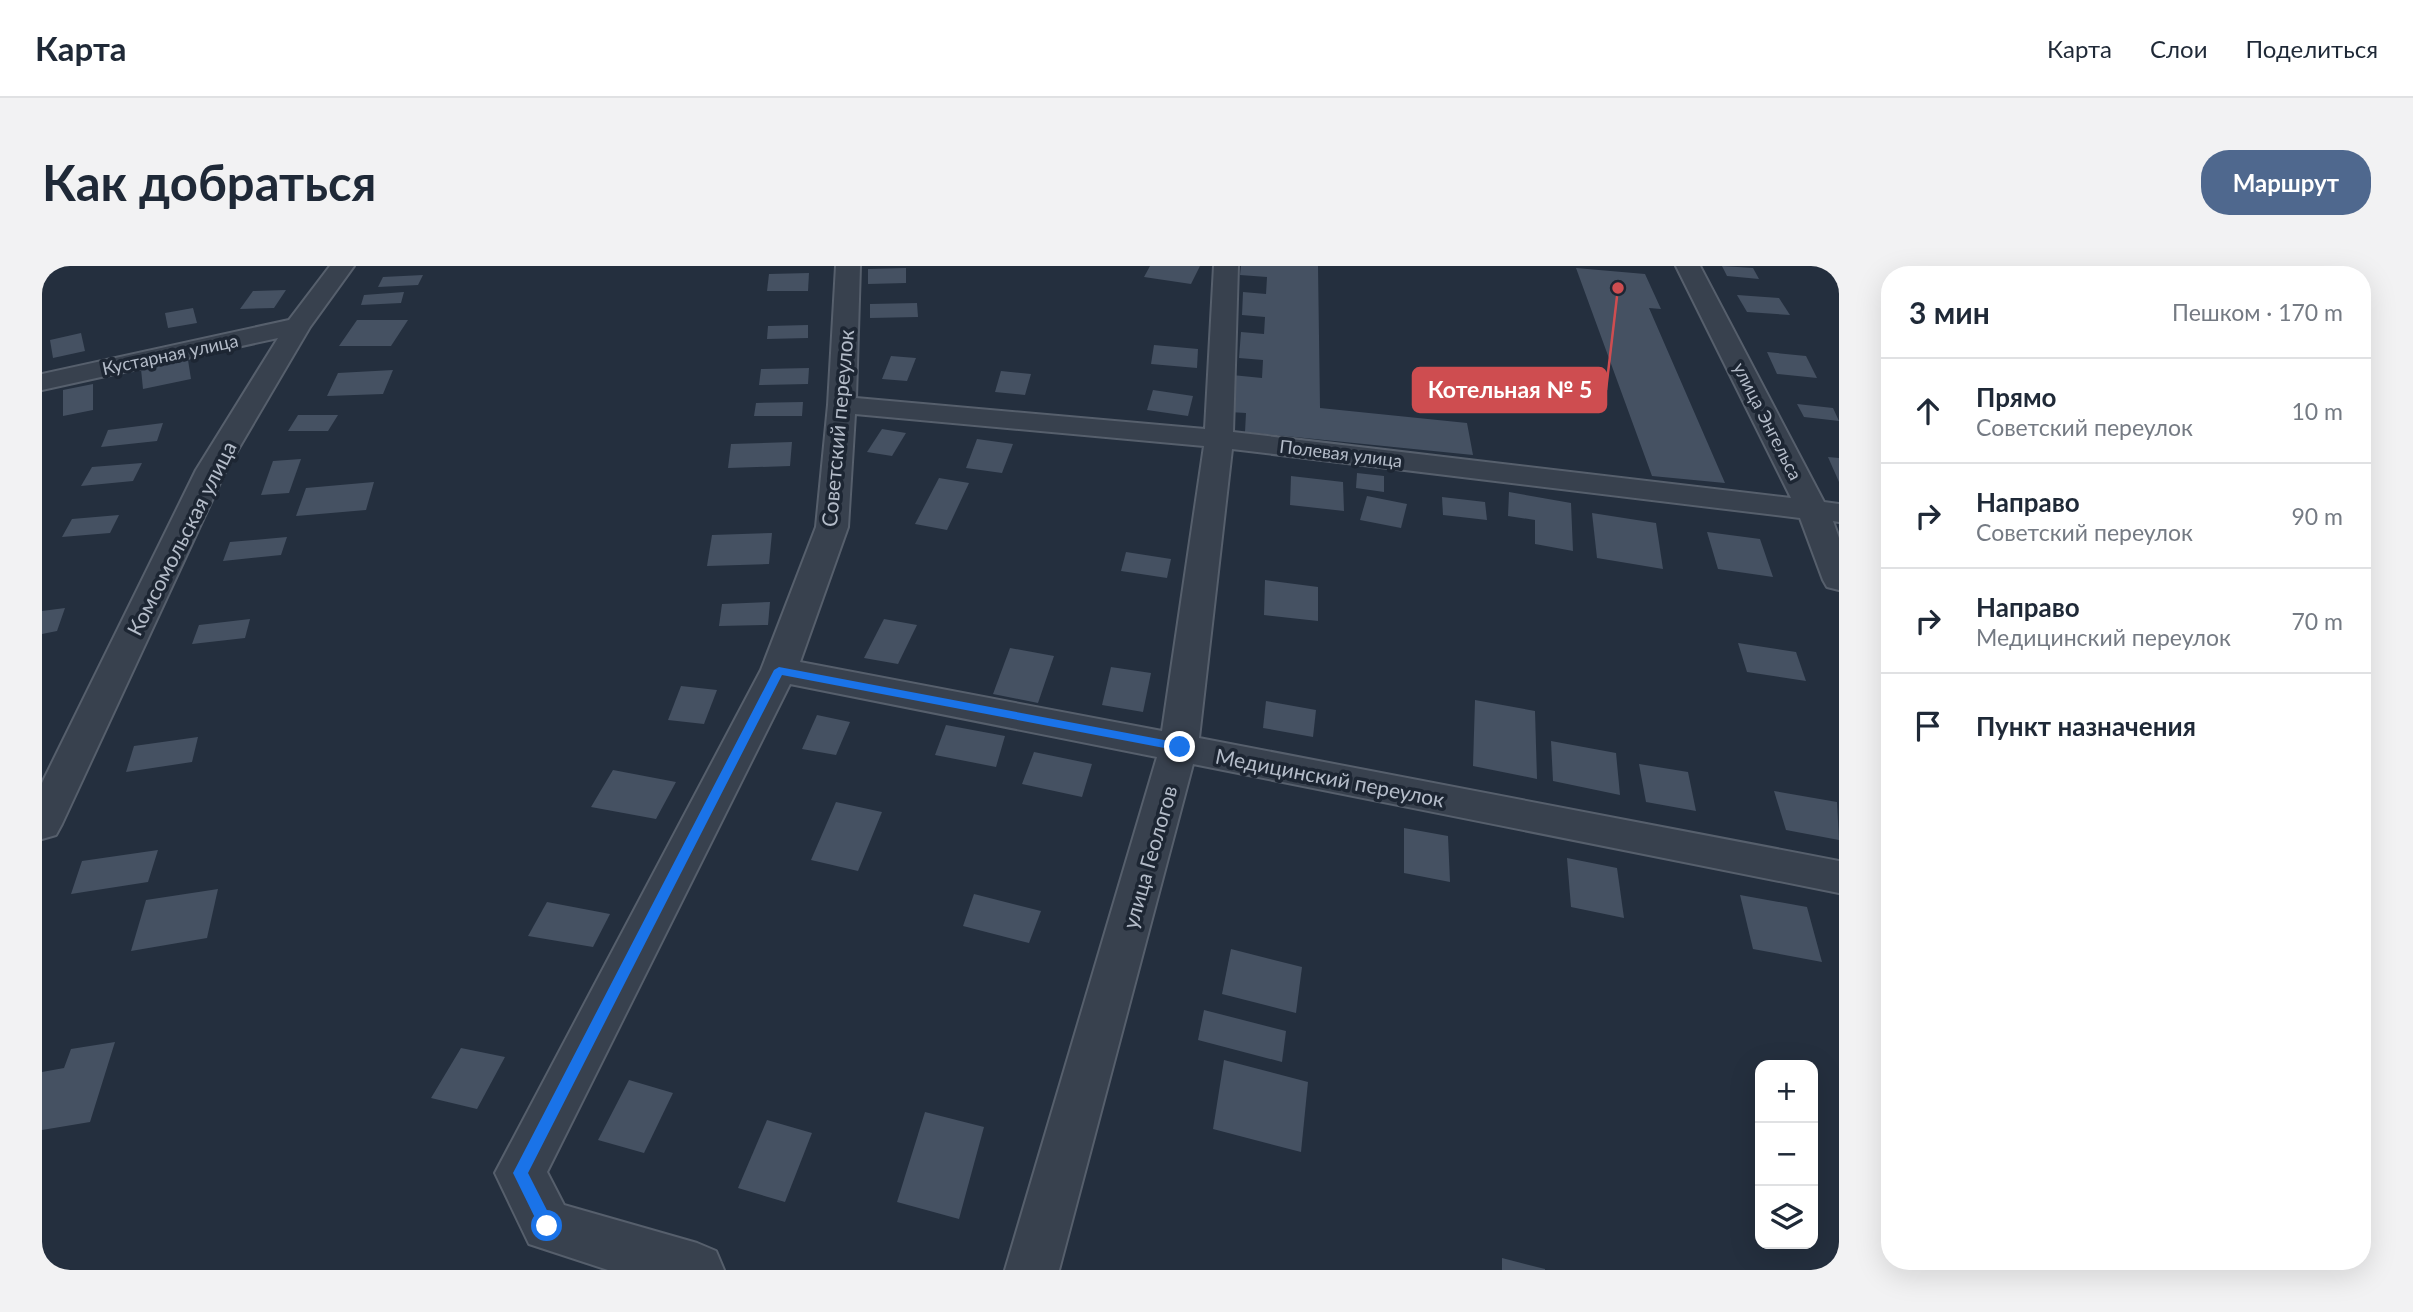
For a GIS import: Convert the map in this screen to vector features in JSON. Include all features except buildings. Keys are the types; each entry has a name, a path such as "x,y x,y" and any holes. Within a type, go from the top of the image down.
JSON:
{"street":[{"name":"Комсомольская улица","path":"42,824 211,470 298,326 342,266"},
{"name":"Советский переулок","path":"697,1270 547,1226 520,1173 779,670 832,527 842,405 848,266"},
{"name":"улица Геологов","path":"1032,1270 1180,747 1219,439 1226,266"},
{"name":"улица Энгельса","path":"1688,266 1826,512 1839,580"},
{"name":"Кустарная улица","path":"42,382 298,326"},
{"name":"Полевая улица","path":"842,405 1219,439 1826,512"},
{"name":"Медицинский переулок","path":"779,670 1839,877"}],"place":[{"name":"Котельная № 5","path":"1618,288"}],"route":[{"path":"547,1226 520,1173 779,670 1180,747"}]}
